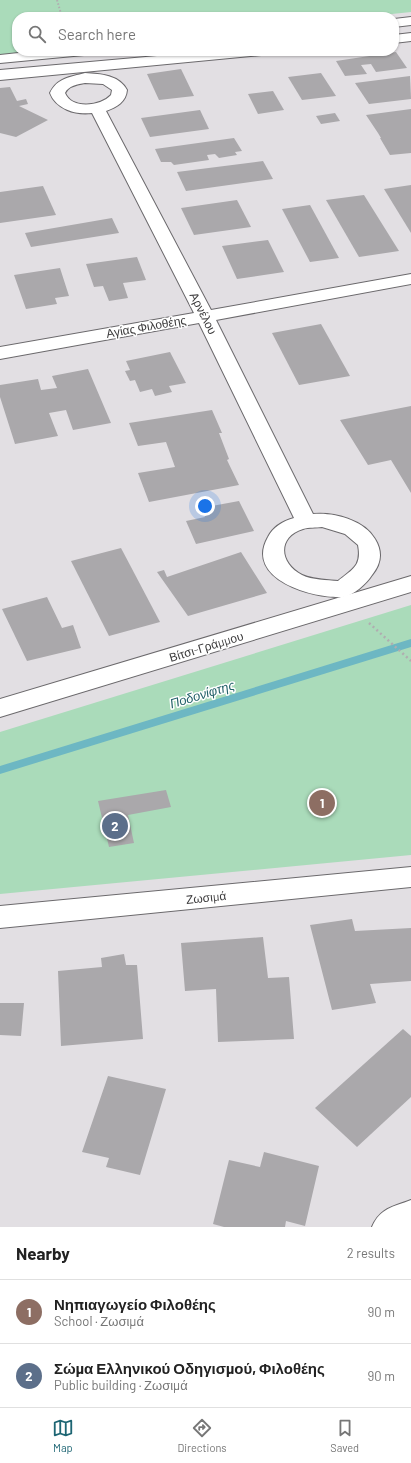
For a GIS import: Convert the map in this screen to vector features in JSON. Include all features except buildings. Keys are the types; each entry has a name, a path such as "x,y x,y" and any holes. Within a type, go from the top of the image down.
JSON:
{"street":[{"path":"399,22 411,21"},
{"path":"399,38 411,37"},
{"path":"0,59 32,56"},
{"path":"0,75 207,56"},
{"name":"Αρνέλου","path":"97,108 205,316 306,521"},
{"name":"Αγίας Φιλοθέης","path":"0,353 411,279"},
{"path":"322,520 352,528 363,537 369,548 370,560 365,570 346,596 295,580 283,572 276,563 273,552 275,542 282,533 292,526 306,521 322,520"},
{"name":"Βίτσι-Γράμμου","path":"0,708 346,596 411,584"},
{"name":"Ζωσιμά","path":"0,917 411,877"},
{"path":"388,1227 393,1221 411,1214"}],"path":[{"path":"57,0 61,12"},
{"path":"384,636 411,661"}],"green space":[{"path":"0,0 411,0 411,12 399,13 399,12 12,12 12,54 0,55"},
{"path":"411,605 411,855 0,894 0,732"}],"waterway":[{"name":"Ποδονίφτης","path":"0,770 411,643"}],"place":[{"name":"Νηπιαγωγείο Φιλοθέης","path":"322,803"},
{"name":"Σώμα Ελληνικού Οδηγισμού, Φιλοθέης","path":"115,826"}]}
